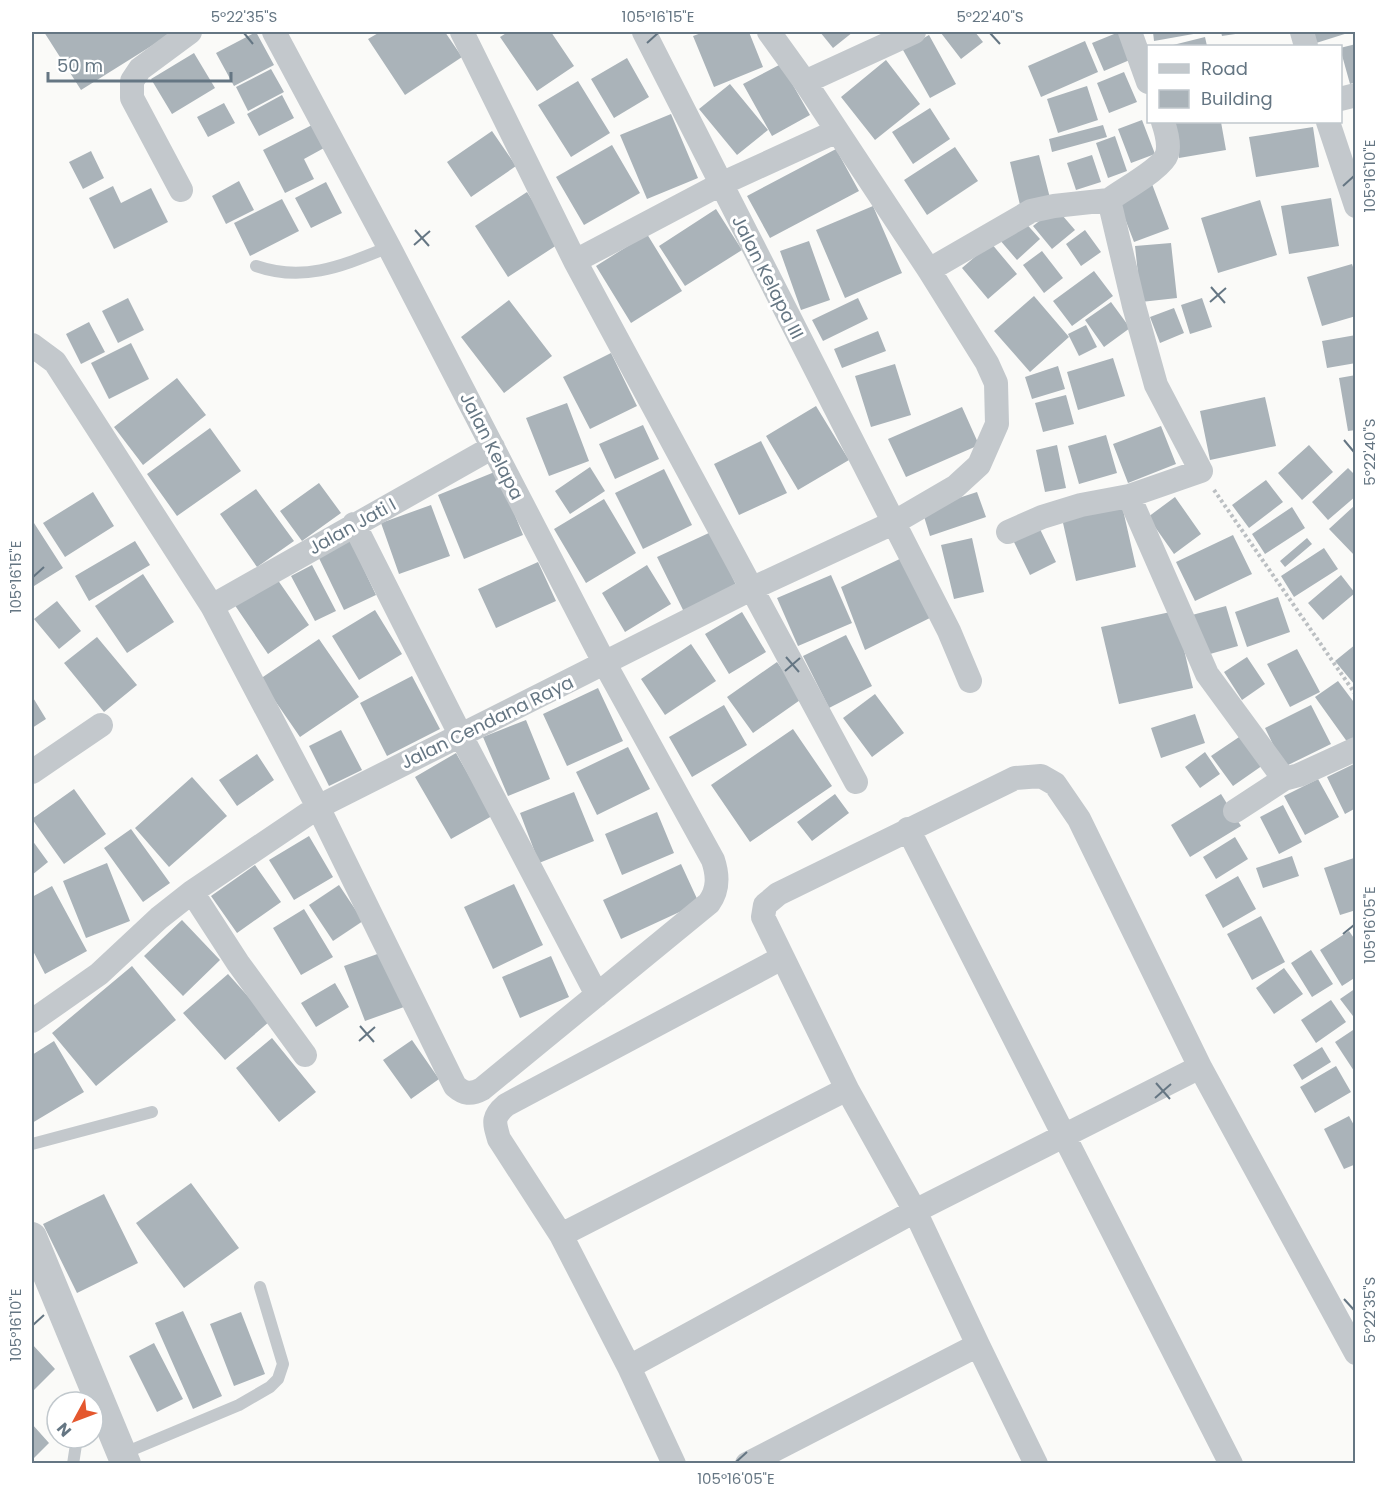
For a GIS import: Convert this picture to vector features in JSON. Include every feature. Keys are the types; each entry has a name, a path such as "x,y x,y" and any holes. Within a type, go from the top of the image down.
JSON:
{"street":[{"path":"181,190 132,98 132,81 141,69 191,32"},
{"name":"Jalan Kelapa","path":"274,32 389,247 605,664 713,860 718,878 715,894 709,903 597,995"},
{"path":"462,32 575,261 856,782"},
{"name":"Jalan Kelapa III","path":"644,32 949,631 970,681"},
{"path":"769,32 805,82 929,270 1031,211 1109,200 1160,166 1167,154 1167,132 1163,123"},
{"path":"805,82 914,32"},
{"path":"1130,32 1147,77"},
{"path":"1328,123 1356,206"},
{"path":"575,261 721,184 837,131"},
{"path":"1008,532 1042,517 1081,505 1129,496 1201,471 1156,385 1134,306 1109,200"},
{"name":"Jalan Cendana Raya","path":"32,1021 99,974 159,918 192,892 318,807 751,589 893,523 955,487 979,465 997,424 996,383 987,363 929,270"},
{"path":"32,345 55,362 212,606 318,807 455,1086 463,1093 474,1093 482,1089 597,995 460,734 354,524"},
{"name":"Jalan Jati I","path":"212,606 493,447"},
{"path":"1129,496 1207,674 1284,779"},
{"path":"32,772 101,725"},
{"path":"1235,811 1284,779 1299,775 1355,750"},
{"path":"1036,1464 915,1211 848,1089 763,917 765,905 778,894 1015,778 1041,776 1055,784 1078,819 1200,1067 1356,1353"},
{"path":"908,829 1231,1464"},
{"path":"192,892 238,963 305,1056"},
{"path":"674,1464 629,1367 561,1235 499,1139 494,1123 498,1112 506,1105 782,958"},
{"path":"629,1367 915,1211 1200,1067"},
{"path":"561,1235 848,1089"},
{"path":"32,1237 91,1390"},
{"path":"747,1464 978,1345"},
{"path":"105,1420 124,1459"}],"lane":[{"path":"256,266 284,273 308,273 340,267 389,247"},
{"path":"32,1144 152,1112"},
{"path":"124,1459 238,1405 270,1388 278,1379 283,1364 260,1287"}],"path":[{"path":"1201,471 1356,695"}],"building":[{"path":"44,32 167,32 169,35 81,90"},
{"path":"256,32 274,65 234,86 216,53"},
{"path":"380,32 445,32 462,57 405,95 368,39"},
{"path":"508,32 551,32 574,66 537,91 500,37"},
{"path":"704,32 749,32 763,67 714,87 693,36"},
{"path":"820,32 853,32 833,48"},
{"path":"975,32 983,42 961,59 941,33"},
{"path":"1119,32 1132,59 1104,71 1092,43"},
{"path":"1153,32 1199,32 1199,33 1154,41"},
{"path":"1221,32 1242,32 1242,33 1222,36"},
{"path":"1310,32 1351,32 1313,44"},
{"path":"929,35 956,84 930,98 903,50"},
{"path":"1205,37 1207,45 1173,45"},
{"path":"1085,41 1098,72 1041,97 1028,66"},
{"path":"1356,44 1356,82 1350,84 1342,55 1342,48"},
{"path":"194,53 215,88 172,114 151,79"},
{"path":"627,58 649,97 614,118 591,79"},
{"path":"886,60 920,104 875,140 841,97"},
{"path":"781,64 810,115 772,136 743,84"},
{"path":"271,69 284,92 248,111 236,87"},
{"path":"1124,72 1137,102 1109,113 1097,83"},
{"path":"578,81 610,133 571,157 538,105"},
{"path":"730,84 768,130 737,155 699,109"},
{"path":"1087,86 1098,120 1058,133 1047,99"},
{"path":"282,95 294,118 259,136 247,114"},
{"path":"224,103 235,123 208,137 197,117"},
{"path":"930,108 950,139 913,164 892,132"},
{"path":"671,114 698,178 647,199 620,135"},
{"path":"1142,120 1155,154 1131,163 1118,129"},
{"path":"1173,123 1221,123 1226,150 1179,158"},
{"path":"312,125 324,148 304,159 314,179 285,193 263,150"},
{"path":"1103,125 1107,137 1052,152 1049,139"},
{"path":"1313,127 1319,167 1256,177 1249,137"},
{"path":"492,131 516,166 471,197 447,162"},
{"path":"1115,136 1127,171 1108,178 1096,143"},
{"path":"612,145 640,193 584,225 556,177"},
{"path":"955,147 978,181 927,215 904,180"},
{"path":"836,149 859,191 770,238 747,196"},
{"path":"91,151 104,178 83,189 69,162"},
{"path":"1039,155 1050,198 1020,205 1010,162"},
{"path":"1092,155 1101,182 1076,190 1067,163"},
{"path":"239,181 254,210 226,224 212,196"},
{"path":"326,182 342,213 311,228 295,198"},
{"path":"1152,184 1169,229 1134,242 1117,198"},
{"path":"113,186 121,203 151,188 168,222 114,249 89,198"},
{"path":"527,192 560,243 508,277 475,226"},
{"path":"1331,198 1339,246 1289,254 1281,206"},
{"path":"282,199 299,231 250,256 234,223"},
{"path":"1260,200 1277,255 1218,273 1201,218"},
{"path":"873,206 902,273 845,298 816,230"},
{"path":"1056,208 1075,230 1052,249 1033,226"},
{"path":"716,209 742,250 685,286 659,246"},
{"path":"1022,219 1040,239 1017,260 999,239"},
{"path":"1085,230 1101,252 1081,266 1066,244"},
{"path":"647,234 682,291 631,323 596,266"},
{"path":"809,241 830,300 801,310 780,251"},
{"path":"991,243 1017,274 988,299 962,268"},
{"path":"1171,243 1177,298 1141,302 1135,246"},
{"path":"1042,251 1063,278 1044,293 1023,265"},
{"path":"1352,264 1356,276 1356,316 1322,326 1307,277"},
{"path":"1094,271 1113,296 1072,326 1053,301"},
{"path":"1034,296 1069,337 1030,372 994,331"},
{"path":"128,298 144,330 118,343 102,311"},
{"path":"858,298 868,319 823,341 812,320"},
{"path":"1202,298 1212,327 1190,334 1181,305"},
{"path":"509,300 552,356 504,393 461,337"},
{"path":"1111,302 1130,328 1104,347 1085,320"},
{"path":"1174,308 1184,333 1160,343 1150,317"},
{"path":"89,322 105,352 81,364 66,334"},
{"path":"1086,325 1097,347 1079,356 1068,334"},
{"path":"878,331 886,351 842,368 834,349"},
{"path":"1356,335 1356,363 1327,368 1322,341"},
{"path":"131,343 149,379 109,399 91,363"},
{"path":"611,353 637,406 590,429 563,377"},
{"path":"1113,358 1125,396 1078,410 1067,372"},
{"path":"895,364 911,415 871,427 855,376"},
{"path":"1058,366 1065,389 1032,399 1025,377"},
{"path":"1356,375 1356,430 1348,431 1339,378"},
{"path":"177,378 206,415 143,465 114,427"},
{"path":"1066,395 1074,424 1043,432 1035,403"},
{"path":"1265,397 1276,446 1210,460 1200,411"},
{"path":"567,403 589,461 549,476 526,418"},
{"path":"816,406 849,460 798,490 766,436"},
{"path":"962,407 979,445 906,477 888,439"},
{"path":"643,425 659,459 615,479 599,444"},
{"path":"1161,426 1176,464 1128,483 1113,444"},
{"path":"210,428 241,471 177,516 147,474"},
{"path":"1106,435 1117,473 1079,484 1068,446"},
{"path":"761,441 787,493 739,515 714,464"},
{"path":"1057,445 1066,488 1045,492 1036,450"},
{"path":"1309,445 1333,472 1302,500 1278,473"},
{"path":"590,467 605,491 570,514 555,491"},
{"path":"1348,468 1356,476 1356,496 1328,520 1312,502"},
{"path":"664,469 692,525 643,549 615,493"},
{"path":"497,471 523,535 464,559 438,495"},
{"path":"1266,480 1283,502 1249,528 1232,505"},
{"path":"319,483 341,513 302,541 280,511"},
{"path":"256,489 294,541 257,567 220,514"},
{"path":"93,492 114,526 65,557 43,523"},
{"path":"977,492 986,517 930,536 922,510"},
{"path":"1175,497 1201,534 1174,554 1148,517"},
{"path":"604,499 636,553 586,583 554,529"},
{"path":"1121,501 1136,567 1076,581 1061,514"},
{"path":"431,505 450,556 399,574 381,523"},
{"path":"1354,506 1356,508 1356,557 1329,529"},
{"path":"1292,507 1305,528 1265,554 1252,534"},
{"path":"34,523 63,568 34,586 32,583 32,525"},
{"path":"1039,527 1056,562 1030,575 1013,540"},
{"path":"711,532 737,587 684,612 657,557"},
{"path":"1233,535 1252,574 1195,601 1176,562"},
{"path":"349,538 376,595 344,610 317,554"},
{"path":"972,538 984,592 954,599 941,545"},
{"path":"1307,538 1312,544 1285,567 1280,561"},
{"path":"135,541 150,565 89,601 75,576"},
{"path":"1324,548 1338,569 1294,597 1281,576"},
{"path":"906,556 936,615 865,650 841,587"},
{"path":"538,562 556,601 496,628 478,589"},
{"path":"312,565 336,611 315,621 291,576"},
{"path":"647,565 671,604 625,632 602,593"},
{"path":"143,574 174,622 127,653 95,606"},
{"path":"831,575 852,623 798,646 777,598"},
{"path":"1341,575 1355,593 1323,620 1308,603"},
{"path":"275,576 309,625 268,654 234,604"},
{"path":"1278,597 1290,632 1247,647 1235,612"},
{"path":"57,601 81,631 59,649 34,619"},
{"path":"1226,606 1238,646 1203,656 1192,615"},
{"path":"375,610 402,654 359,680 332,636"},
{"path":"1175,611 1193,688 1119,704 1101,627"},
{"path":"742,612 766,652 729,674 705,634"},
{"path":"846,635 872,686 829,708 803,656"},
{"path":"97,637 137,685 104,712 64,663"},
{"path":"319,639 359,697 300,737 260,679"},
{"path":"691,644 716,681 665,715 641,679"},
{"path":"1356,644 1356,683 1354,684 1335,661"},
{"path":"1297,649 1320,692 1290,707 1267,664"},
{"path":"1247,657 1265,684 1242,700 1224,672"},
{"path":"777,662 803,698 753,733 727,697"},
{"path":"412,676 440,729 387,756 360,703"},
{"path":"1338,681 1356,705 1356,737 1348,743 1315,697"},
{"path":"598,688 623,741 567,766 543,714"},
{"path":"875,694 904,733 872,757 843,718"},
{"path":"32,696 46,719 32,728"},
{"path":"724,705 747,745 692,777 669,737"},
{"path":"1311,705 1331,744 1284,767 1265,728"},
{"path":"1195,714 1205,743 1161,758 1151,728"},
{"path":"526,720 550,779 508,796 483,737"},
{"path":"793,729 832,786 750,842 711,785"},
{"path":"341,730 362,770 329,786 309,746"},
{"path":"1245,733 1266,763 1233,786 1211,756"},
{"path":"628,747 650,789 597,815 576,772"},
{"path":"1205,752 1220,774 1200,788 1185,767"},
{"path":"456,753 492,816 451,839 415,777"},
{"path":"257,754 274,780 237,806 219,780"},
{"path":"1356,763 1356,808 1345,814 1327,777"},
{"path":"192,777 227,816 169,867 135,828"},
{"path":"1318,779 1339,817 1305,835 1284,796"},
{"path":"74,789 106,834 64,864 32,819"},
{"path":"574,792 594,841 539,863 520,813"},
{"path":"835,794 849,813 812,841 797,822"},
{"path":"1221,794 1241,826 1190,857 1171,825"},
{"path":"1283,805 1302,842 1279,854 1260,817"},
{"path":"657,812 674,853 622,875 605,834"},
{"path":"131,829 170,883 143,902 104,848"},
{"path":"309,836 333,877 294,900 269,860"},
{"path":"1235,837 1248,859 1216,879 1203,857"},
{"path":"32,840 48,862 32,875"},
{"path":"1292,856 1299,876 1263,888 1256,868"},
{"path":"1354,858 1356,863 1356,910 1340,915 1324,868"},
{"path":"107,863 130,921 86,938 63,881"},
{"path":"681,864 699,903 621,939 603,900"},
{"path":"255,865 281,902 237,933 211,896"},
{"path":"1238,876 1256,909 1223,928 1205,895"},
{"path":"514,884 543,945 493,969 464,907"},
{"path":"339,885 363,921 333,941 309,905"},
{"path":"52,886 87,951 45,974 32,949 32,897"},
{"path":"304,909 333,957 301,975 273,928"},
{"path":"1261,916 1285,962 1252,980 1227,934"},
{"path":"182,920 220,960 183,996 144,956"},
{"path":"1349,931 1356,941 1356,977 1342,986 1320,950"},
{"path":"1311,950 1333,984 1312,997 1291,963"},
{"path":"383,952 404,1007 365,1021 344,966"},
{"path":"551,956 569,997 520,1018 502,977"},
{"path":"132,966 176,1020 96,1086 52,1033"},
{"path":"1284,968 1303,994 1274,1014 1256,988"},
{"path":"228,974 270,1021 225,1060 183,1013"},
{"path":"335,983 349,1007 316,1027 301,1003"},
{"path":"1356,988 1356,1020 1340,999"},
{"path":"1331,1000 1346,1022 1316,1043 1301,1020"},
{"path":"1356,1028 1356,1074 1335,1042"},
{"path":"272,1038 316,1092 279,1122 236,1068"},
{"path":"412,1040 439,1079 411,1099 383,1060"},
{"path":"54,1041 84,1092 32,1123 32,1055"},
{"path":"1322,1047 1331,1062 1302,1080 1293,1065"},
{"path":"1336,1066 1351,1092 1315,1113 1300,1087"},
{"path":"1349,1116 1356,1129 1356,1164 1344,1169 1324,1129"},
{"path":"191,1183 239,1248 184,1288 136,1223"},
{"path":"104,1194 138,1263 77,1293 43,1224"},
{"path":"183,1311 222,1396 193,1409 155,1323"},
{"path":"241,1312 265,1374 234,1386 210,1324"},
{"path":"154,1343 183,1399 157,1412 129,1356"},
{"path":"32,1344 55,1369 32,1392"},
{"path":"32,1424 45,1439 45,1447 32,1460"}]}
